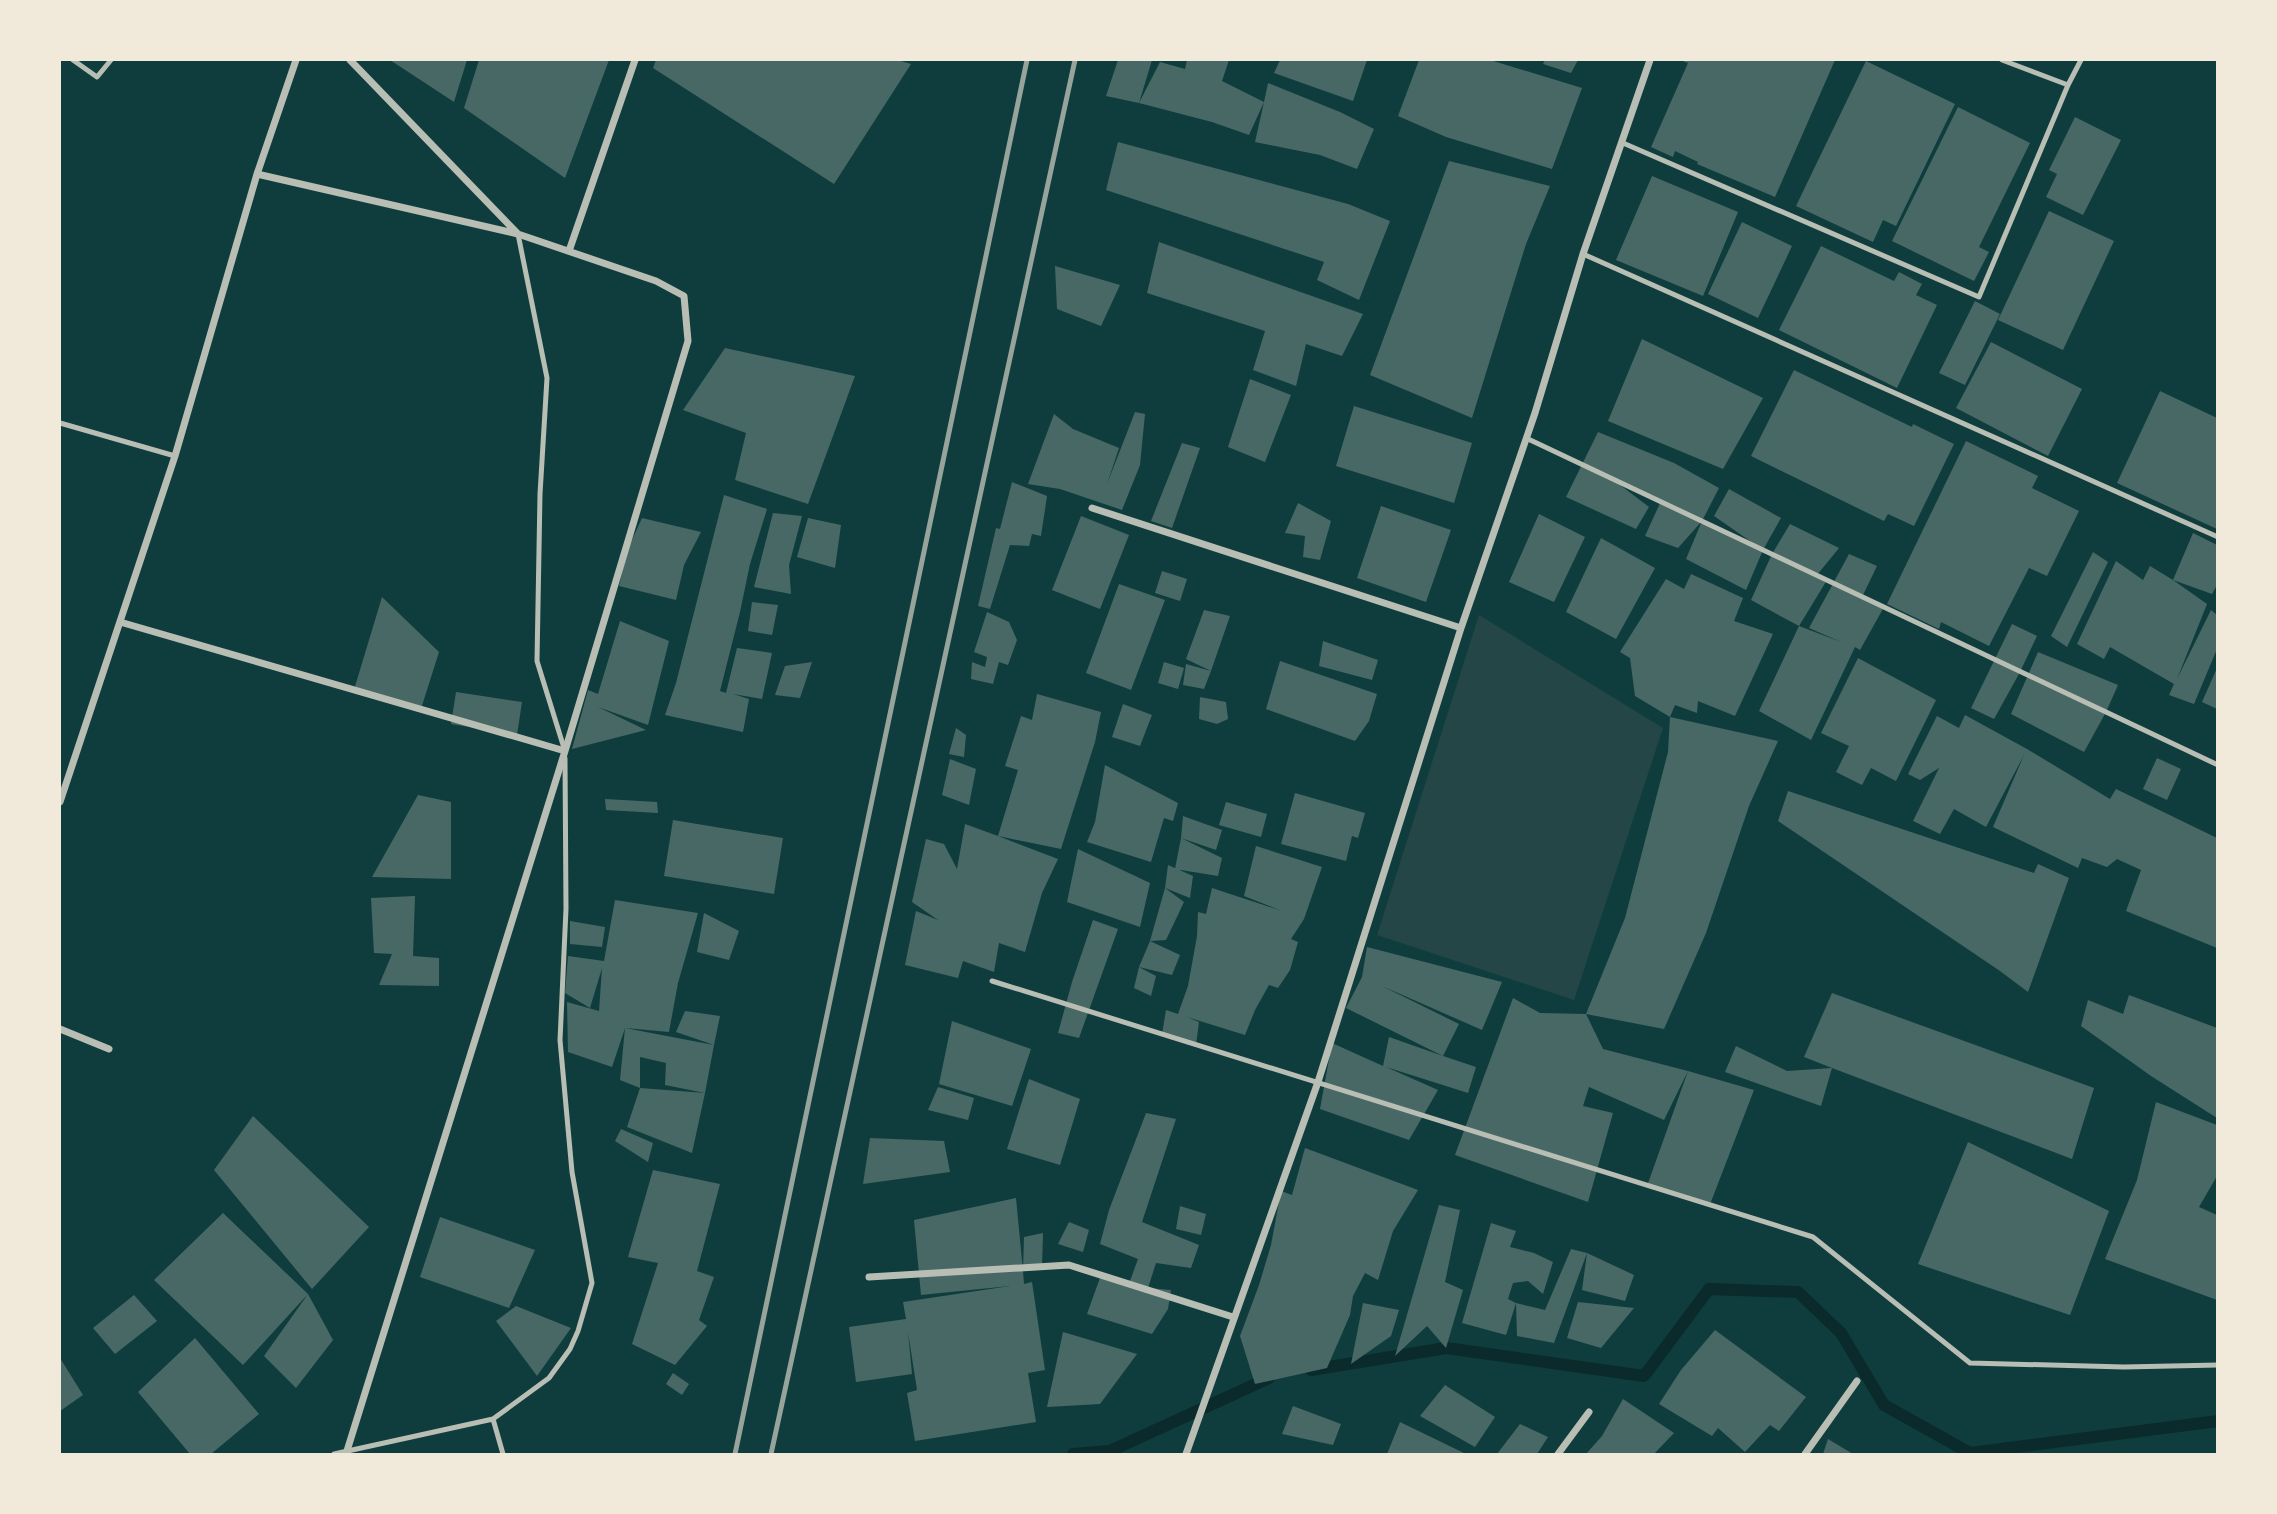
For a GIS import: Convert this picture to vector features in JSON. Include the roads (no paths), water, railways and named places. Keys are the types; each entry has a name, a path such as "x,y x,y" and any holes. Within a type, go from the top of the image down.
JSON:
{"street":[{"path":"60,802 176,456 257,174 296,60"},
{"path":"350,60 518,234"},
{"path":"569,251 635,60"},
{"path":"1186,1453 1318,1082 1461,628 1526,438 1583,254 1650,60"},
{"path":"257,174 518,234 656,281 684,296 688,341 565,751 347,1452"},
{"path":"1092,508 1461,628"},
{"path":"120,622 565,751"},
{"path":"60,1030 109,1049"},
{"path":"869,1277 1069,1265 1233,1317"},
{"path":"1805,1454 1857,1381"},
{"path":"1558,1454 1589,1412"}],"lane":[{"path":"73,60 97,77 111,60"},
{"path":"2002,60 2068,85"},
{"path":"1623,144 1979,297 2081,60"},
{"path":"334,1454 492,1419 549,1378 570,1349 592,1283 572,1171 560,1040 566,909 565,751 537,661 540,494 547,378 518,234"},
{"path":"1583,254 2217,537"},
{"path":"60,422 176,456"},
{"path":"1526,438 2217,765"},
{"path":"992,981 1813,1237 1970,1363 2124,1367 2217,1365"},
{"path":"492,1419 503,1454"}],"waterway":[{"path":"1311,1370 1446,1348 1644,1376 1709,1289 1798,1292 1841,1333 1884,1405 1970,1453 2218,1421"},
{"path":"1073,1454 1110,1451 1269,1378"}],"railway":[{"path":"735,1454 1027,60"},
{"path":"771,1454 1075,60"}]}
